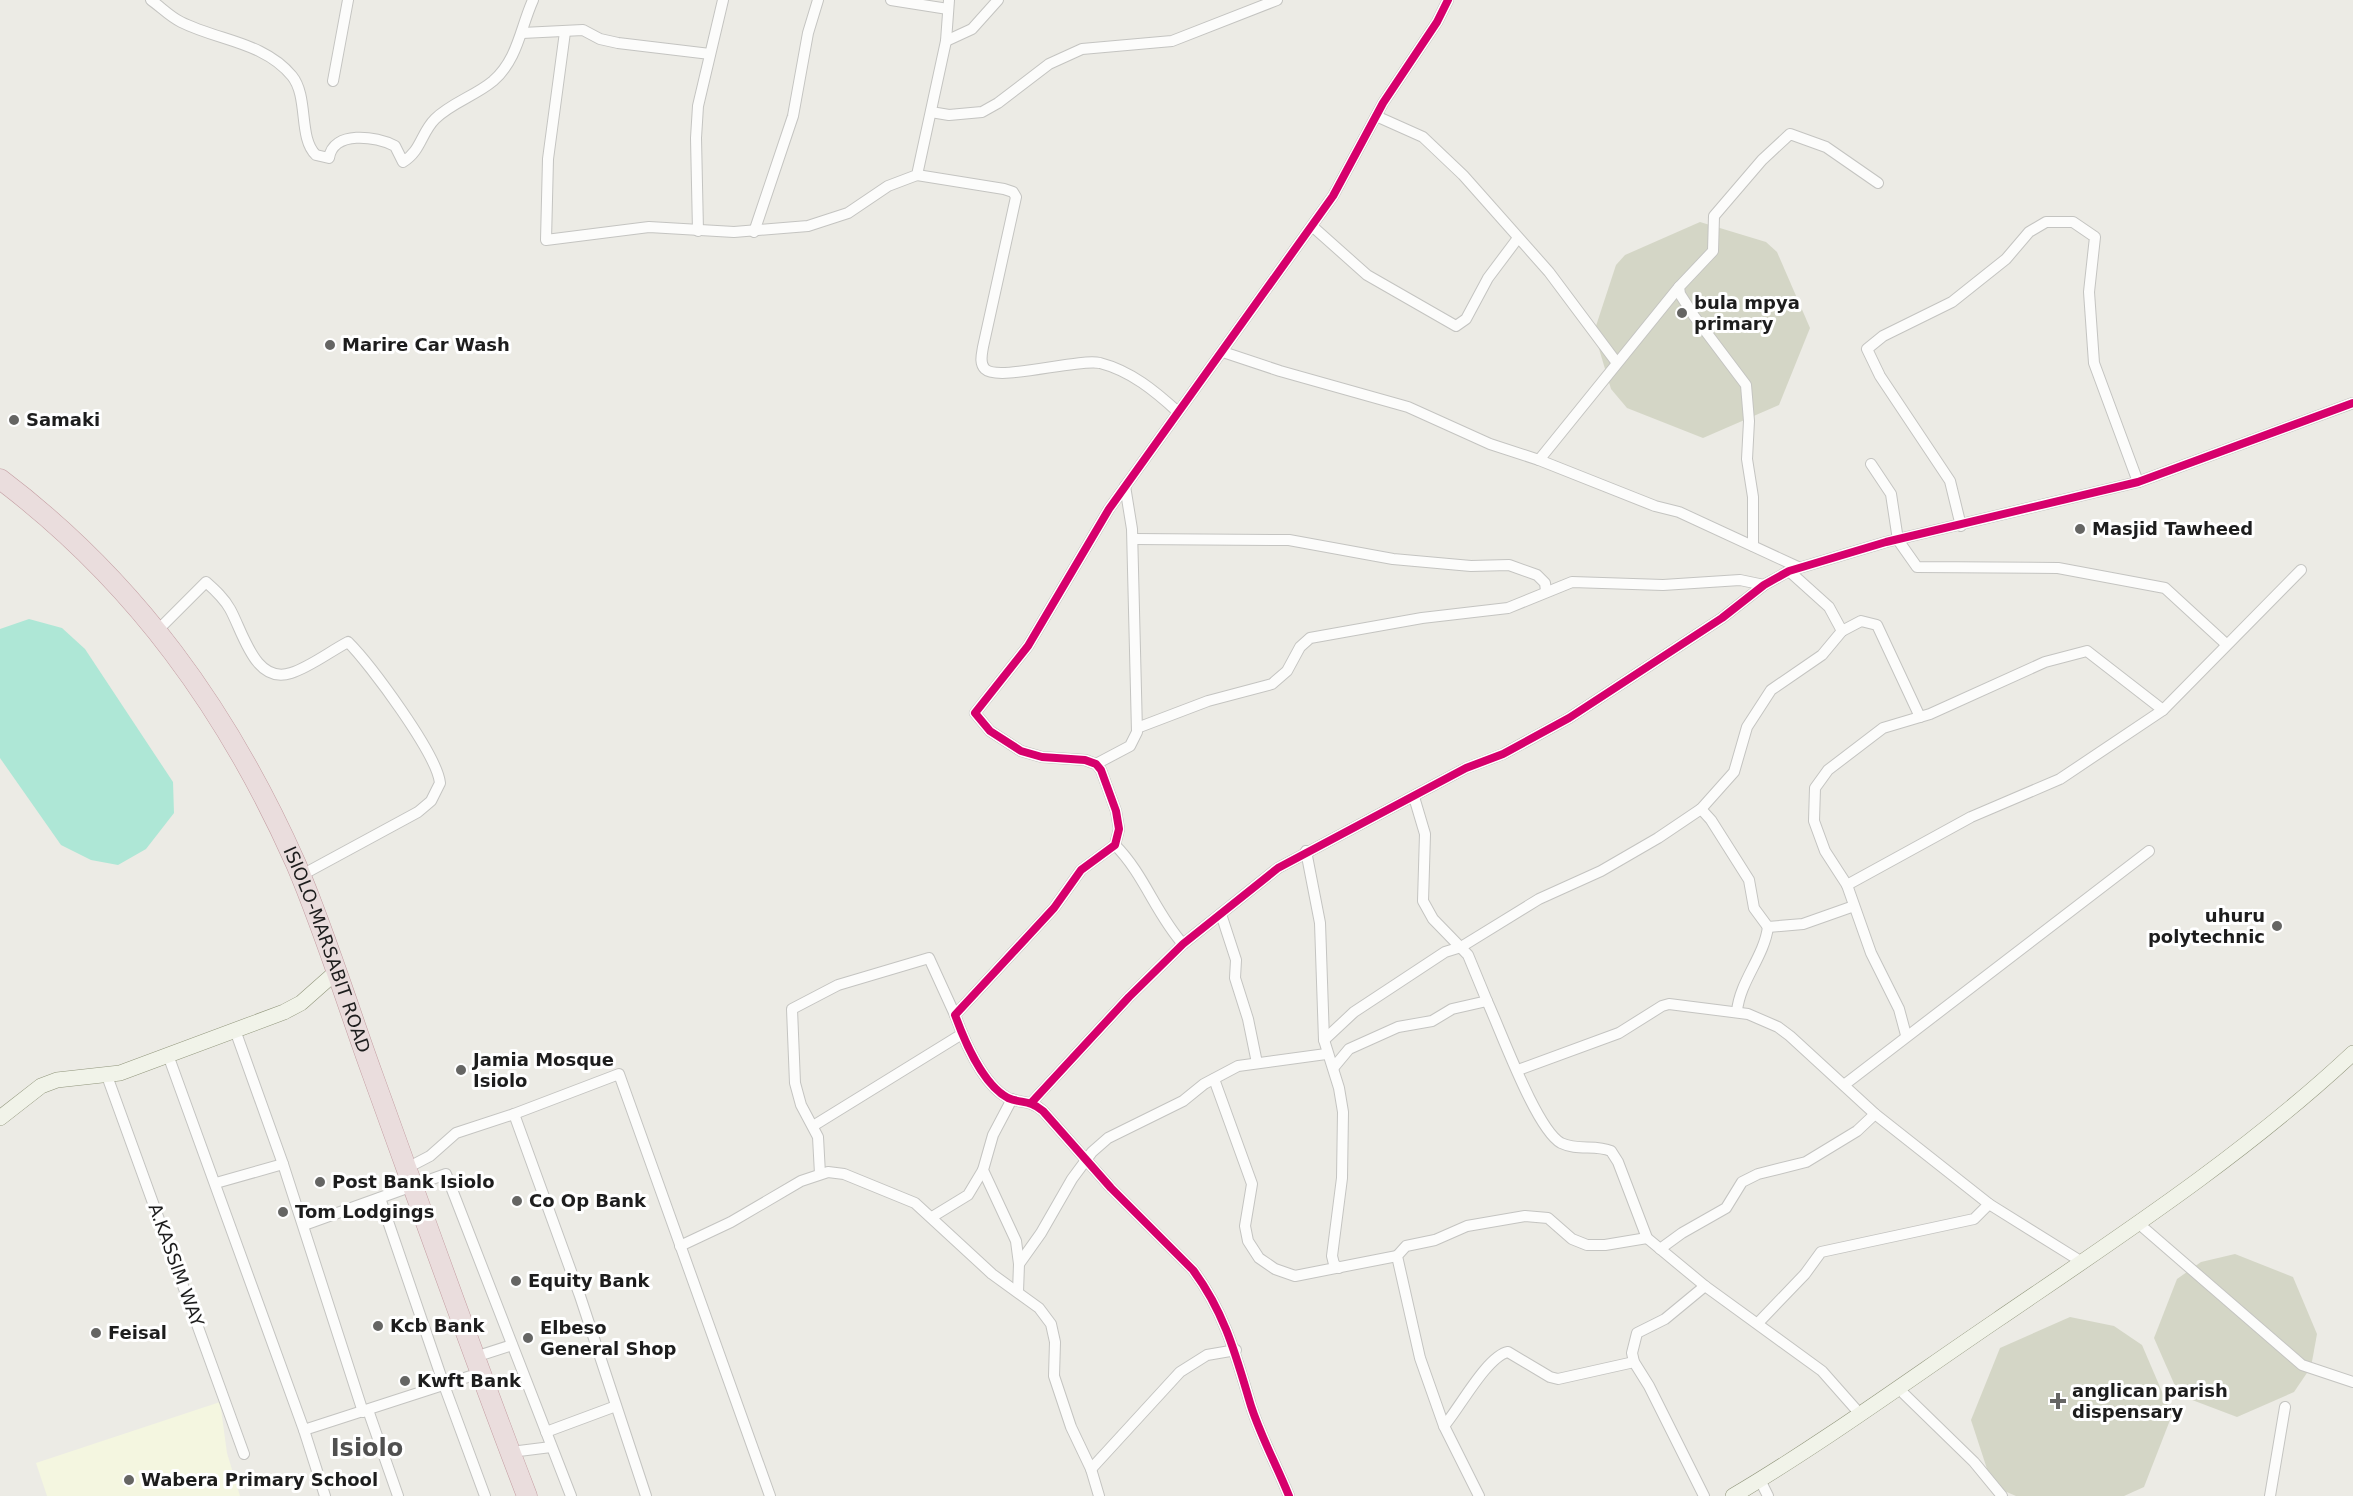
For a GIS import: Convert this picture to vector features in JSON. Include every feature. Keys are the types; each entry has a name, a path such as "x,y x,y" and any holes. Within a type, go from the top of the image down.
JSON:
{"highway":[{"name":"ISIOLO-MARSABIT ROAD","path":"0,479 59,527 94,561 158,631 236,743 269,807 300,876 477,1365 527,1496"}],"street":[{"path":"151,0 181,22 271,56 296,82 311,150 316,155 329,158 336,144 351,138 389,143 398,150 403,162 412,157 433,121 484,87 503,71 514,56 533,0"},
{"path":"333,81 348,0"},
{"path":"698,231 696,122 723,0"},
{"path":"754,232 793,116 807,33 818,0"},
{"path":"891,0 948,4 946,41 917,175"},
{"path":"946,41 972,29 998,0"},
{"path":"931,112 958,114 982,112 998,103 1049,64 1082,49 1172,41 1277,0"},
{"path":"955,1015 1036,928 1081,870 1115,845 1119,829 1116,811 1101,770 1096,764 1085,760 1042,758 1021,751 990,731 975,713 1028,646 1075,563 1125,486 1312,226 1343,179 1376,116 1437,22 1448,0"},
{"path":"522,33 588,31 600,39 618,43 710,54"},
{"path":"565,32 548,159 546,240 649,226 698,231 754,232 807,225 836,218 862,206 888,186 917,175 1005,189 1013,192 1016,197 983,347 981,362 985,369 990,372 1025,371 1097,362 1139,380 1178,412"},
{"path":"1376,116 1407,129 1435,148 1463,175 1549,272 1617,363"},
{"path":"1539,460 1679,286 1713,251 1714,216 1762,160 1790,134 1826,147 1878,183"},
{"path":"1961,526 1950,482 1880,376 1867,349 1883,336 1952,302 2006,259 2029,232 2046,222 2073,222 2095,237 2089,291 2094,363 2138,482"},
{"path":"1312,226 1367,275 1456,327 1466,319 1488,278 1518,238"},
{"path":"1679,286 1680,294 1694,316 1746,385 1749,413 1747,459 1753,497 1753,546"},
{"path":"1223,352 1280,371 1407,406 1490,444 1539,460 1655,506 1679,512 1720,533 1753,546 1794,569 1829,607 1842,631"},
{"path":"1032,1102 1129,997 1184,944 1263,879 1306,851 1466,768 1503,754 1569,718 1722,618 1764,585 1794,569 1898,540 2138,482 2353,403"},
{"path":"1871,464 1891,494 1898,540 1917,567 2058,568 2165,588 2226,644"},
{"path":"1096,764 1130,746 1135,740 1137,728 1133,540 1125,486"},
{"path":"1133,540 1289,540 1393,559 1471,566 1509,565 1538,574 1545,583 1546,591"},
{"path":"1847,885 1971,817 2060,779 2163,710 2301,570"},
{"path":"1137,728 1158,722 1208,701 1272,684 1287,671 1300,647 1310,638 1422,618 1508,608 1572,582 1663,585 1740,580 1764,585"},
{"path":"158,631 206,582 229,607 254,657 272,673 291,673 348,642 372,669 427,750 440,783 431,801 418,812 300,876"},
{"path":"1324,1040 1365,1005 1445,952 1461,947 1539,899 1602,871 1701,809 1734,772 1747,727 1771,690 1822,655 1842,631 1861,621 1877,625 1920,717"},
{"path":"1906,1035 1899,1009 1871,953 1847,885 1825,850 1814,821 1815,788 1828,770 1883,728 1920,717 2045,662 2087,651 2163,710"},
{"path":"1414,797 1425,834 1423,901 1433,920 1461,947 1473,964 1531,1103 1545,1126 1559,1142 1611,1151 1647,1238 1705,1286 1822,1371 1860,1414"},
{"path":"1701,809 1711,820 1749,880 1754,908 1768,927 1763,948 1742,994 1737,1011"},
{"path":"1115,845 1137,873 1167,926 1184,944"},
{"path":"1306,851 1320,923 1324,1040 1326,1054 1334,1067 1343,1112 1342,1178 1332,1260 1339,1268"},
{"path":"1844,1085 1906,1035 2149,851"},
{"path":"1768,927 1803,924 1854,906"},
{"path":"1221,914 1236,960 1235,978 1248,1019 1251,1046 1257,1063"},
{"path":"820,1174 818,1137 801,1105 795,1083 792,1009 838,985 929,958 962,1034 987,1076 1000,1092 1012,1099 1032,1102 1087,1159 1111,1188 1192,1270 1215,1303 1236,1350 1251,1407 1289,1496"},
{"path":"0,1118 40,1086 69,1078 107,1076 290,1010 336,972"},
{"path":"1334,1067 1349,1049 1398,1027 1432,1021 1452,1009 1487,1001"},
{"path":"1518,1070 1619,1033 1662,1006 1679,1004 1692,1009 1737,1011 1778,1027 1875,1114 1989,1204 2082,1262"},
{"path":"235,1030 284,1164 366,1411 398,1496"},
{"path":"813,1126 962,1034"},
{"path":"1733,1496 1899,1389 2138,1223 2265,1132 2353,1053"},
{"path":"1019,1264 1041,1233 1072,1179 1087,1159 1113,1135 1183,1101 1214,1079 1238,1066 1326,1054"},
{"path":"168,1055 304,1430 325,1496"},
{"path":"304,1225 380,1198 410,1177 456,1133 514,1114 619,1074 680,1246 739,1402 770,1496"},
{"name":"A.KASSIM WAY","path":"107,1076 244,1454"},
{"path":"1214,1079 1252,1184 1245,1226 1248,1240 1253,1252 1268,1265 1296,1276 1397,1256 1406,1246 1435,1240 1467,1226 1525,1216 1548,1218 1572,1239 1587,1245 1605,1245 1647,1238"},
{"path":"933,1217 968,1195 983,1170 993,1135 1012,1099"},
{"path":"514,1114 580,1296 646,1496"},
{"path":"1660,1249 1682,1233 1726,1208 1742,1182 1758,1174 1806,1162 1857,1131 1875,1114"},
{"path":"216,1183 284,1164"},
{"path":"983,1170 1016,1241 1019,1264 1018,1292"},
{"path":"680,1246 820,1174 836,1171 908,1200 933,1217 992,1274 1039,1308 1051,1324 1055,1342 1054,1376 1071,1427 1091,1469 1099,1496"},
{"path":"410,1177 446,1174 571,1496"},
{"path":"380,1198 485,1496"},
{"path":"1758,1323 1805,1274 1821,1252 1974,1219 1989,1204"},
{"path":"2138,1223 2302,1365 2353,1382"},
{"path":"1397,1256 1420,1358 1444,1426 1479,1496"},
{"path":"1704,1496 1649,1386 1634,1362 1632,1353 1637,1333 1665,1319 1705,1286"},
{"path":"304,1430 444,1385 512,1345"},
{"path":"1091,1469 1180,1372 1207,1355 1236,1350"},
{"path":"1444,1426 1489,1366 1504,1352 1558,1379 1634,1362"},
{"path":"1899,1389 1974,1462 2002,1496"},
{"path":"546,1432 616,1406"},
{"path":"2270,1496 2285,1407"},
{"path":"511,1452 551,1447"},
{"path":"1760,1480 1768,1496"}],"shaded area":[{"path":"1700,222 1766,242 1777,252 1810,328 1779,405 1703,438 1627,408 1611,389 1594,332 1616,265 1625,255"},
{"path":"2235,1254 2293,1277 2317,1334 2311,1367 2294,1392 2237,1417 2179,1395 2154,1338 2177,1279 2201,1262"},
{"path":"2070,1317 2114,1326 2142,1345 2172,1415 2144,1487 2124,1496 2016,1496 2002,1490 1989,1475 1971,1420 2000,1348"},
{"path":"220,1402 227,1453 240,1496 47,1496 36,1463"}],"green space":[{"path":"29,619 62,628 85,649 173,782 174,813 146,849 118,865 91,860 61,845 0,758 0,629"}],"cycle path":[{"path":"1289,1496 1255,1418 1221,1319 1193,1270 1111,1188 1043,1111 1029,1103 1008,1098 990,1083 969,1049 959,1025 955,1015 1054,908 1081,870 1115,845 1119,829 1116,811 1101,770 1096,764 1085,760 1042,757 1021,751 990,731 975,713 1028,646 1109,509 1333,196 1383,103 1437,22 1448,0"},
{"path":"1032,1102 1129,997 1183,944 1278,868 1466,768 1503,754 1569,718 1722,618 1764,585 1789,571 1886,542 2138,482 2353,403"}],"place":[{"name":"bula mpya primary","path":"1682,313"},
{"name":"Marire Car Wash","path":"330,345"},
{"name":"Samaki","path":"14,420"},
{"name":"Masjid Tawheed","path":"2080,529"},
{"name":"uhuru polytechnic","path":"2277,926"},
{"name":"Jamia Mosque Isiolo","path":"461,1070"},
{"name":"Post Bank Isiolo","path":"320,1182"},
{"name":"Co Op Bank","path":"517,1201"},
{"name":"Tom Lodgings","path":"283,1212"},
{"name":"Equity Bank","path":"516,1281"},
{"name":"Kcb Bank","path":"378,1326"},
{"name":"Feisal","path":"96,1333"},
{"name":"Elbeso General Shop","path":"528,1338"},
{"name":"Kwft Bank","path":"405,1381"},
{"name":"anglican parish dispensary","path":"2058,1401"},
{"name":"Wabera Primary School","path":"129,1480"}],"district":[{"name":"Isiolo","path":"367,1448"}]}
